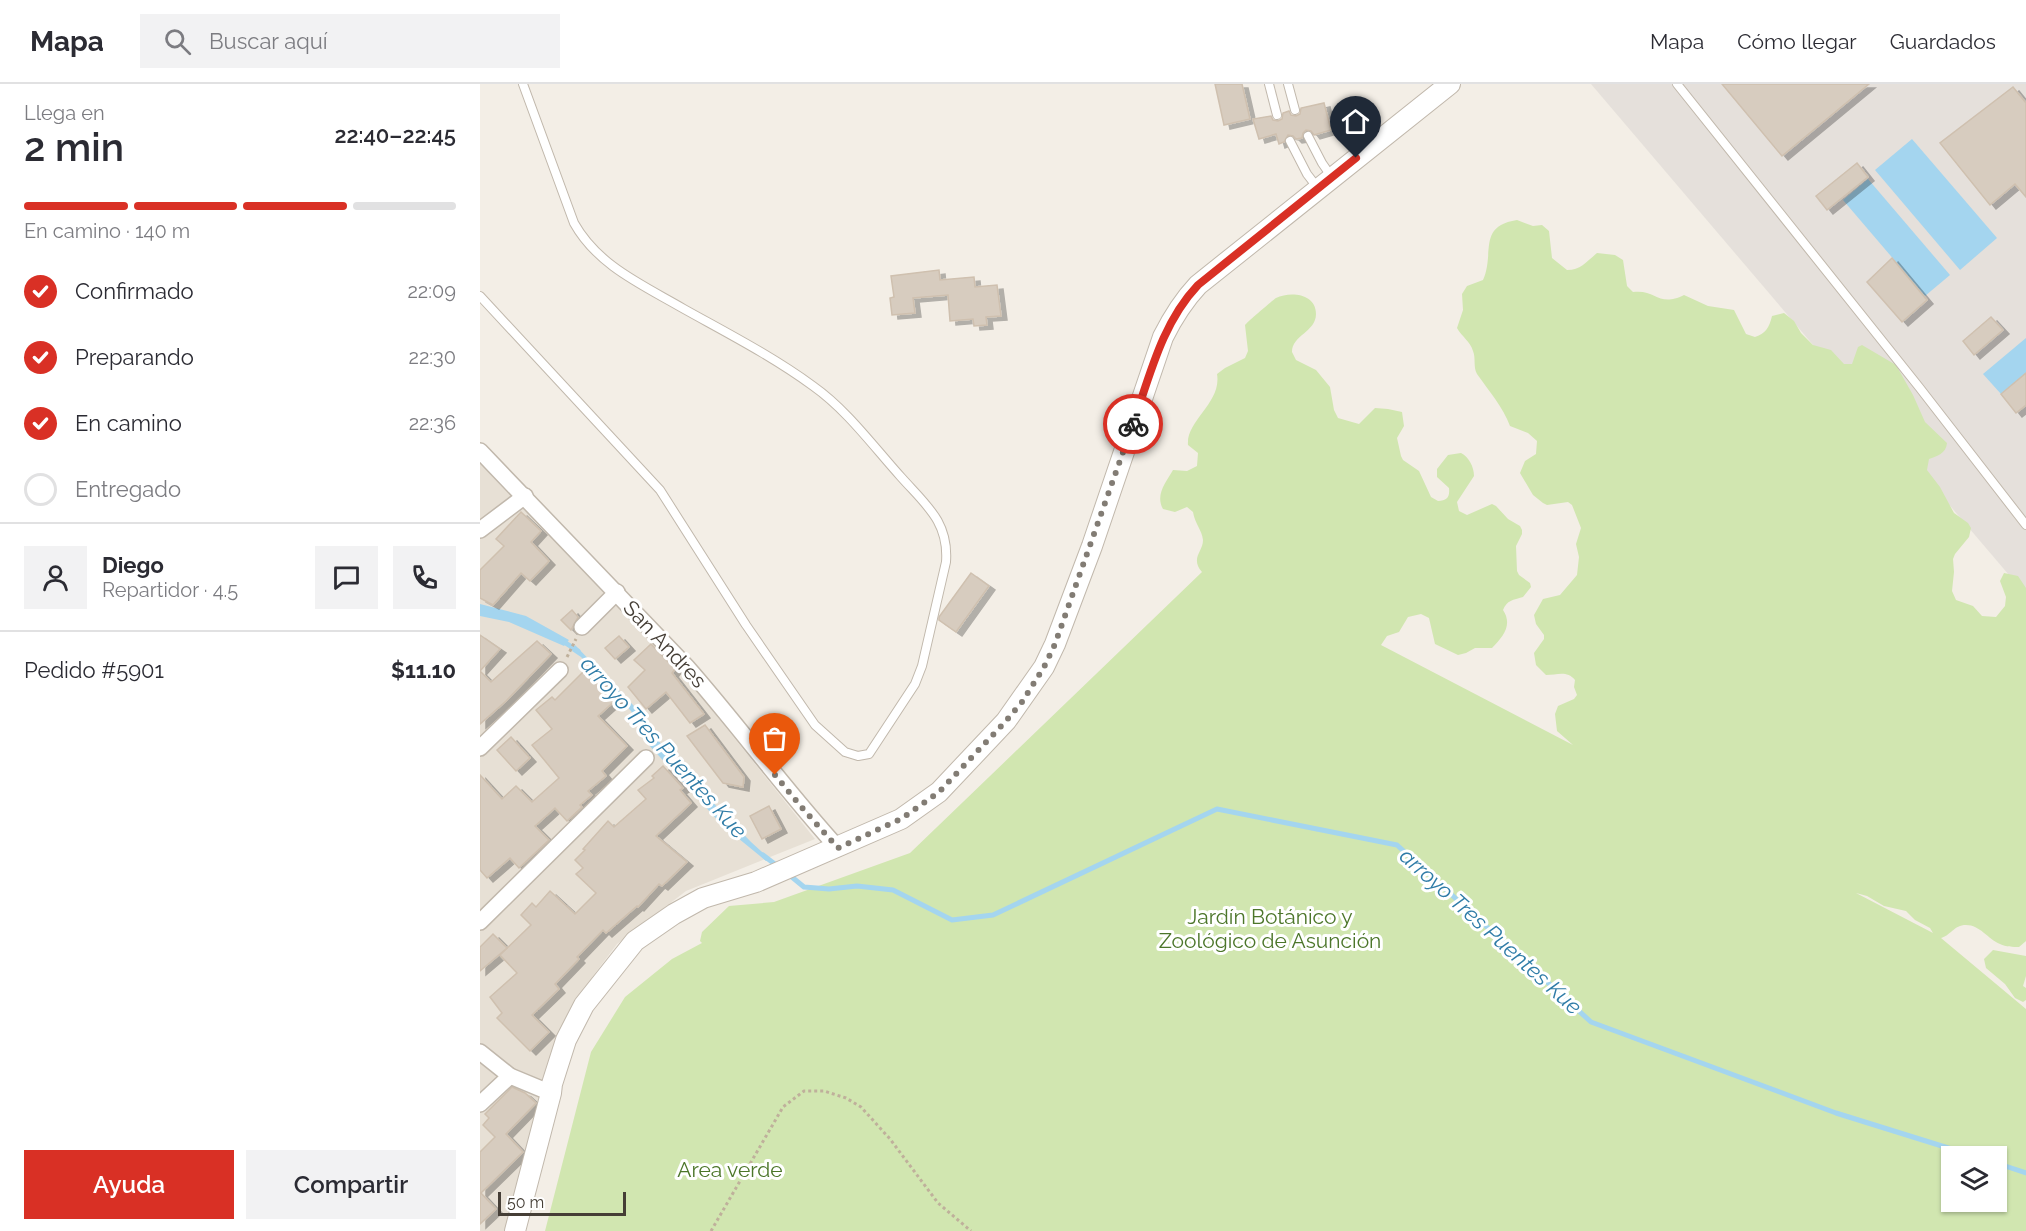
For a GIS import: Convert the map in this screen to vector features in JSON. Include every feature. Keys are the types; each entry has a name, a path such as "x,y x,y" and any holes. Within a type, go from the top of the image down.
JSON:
{"street":[{"path":"515,1231 552,1084 566,1040 584,1005 635,941 674,914 703,898 756,882 838,848 901,819 939,792 1022,702 1044,667 1092,546 1163,337 1184,300 1198,285 1450,84"},
{"name":"San Andres","path":"480,451 687,667 838,848"},
{"path":"480,530 525,496"},
{"path":"582,627 617,592"},
{"path":"480,748 560,670"},
{"path":"480,922 646,758"},
{"path":"480,1052 510,1076 551,1093"},
{"path":"480,1104 510,1076"}],"lane":[{"path":"480,296 660,490 746,625 815,725 845,752 858,756 868,753 915,684 922,666 948,546 938,518 829,398 779,363 632,279 607,263 594,250 574,223 524,84"},
{"path":"1269,84 1277,114"},
{"path":"1288,84 1295,110"},
{"path":"1677,84 2026,525"},
{"path":"1308,136 1322,163 1325,183"},
{"path":"1290,141 1307,174 1325,183"}],"path":[{"path":"560,670 582,627"},
{"path":"711,1231 783,1107 804,1091 824,1091 846,1098 861,1107 890,1139 938,1203 971,1231"}],"shaded area":[{"path":"1591,84 2026,84 2026,595"},
{"path":"480,464 675,664 815,839 686,891 617,944 593,976 552,1054 505,1231 480,1231"}],"green space":[{"name":"Jardín Botánico y Zoológico de Asunción","path":"1517,220 1533,226 1542,225 1549,231 1552,258 1567,270 1580,267 1597,253 1615,255 1623,260 1627,286 1633,292 1647,293 1668,300 1684,295 1708,306 1734,310 1746,334 1755,337 1762,334 1770,324 1772,316 1784,313 1794,321 1801,333 1813,345 1831,350 1844,364 1852,364 1858,347 1862,345 1896,365 1925,422 1947,443 1943,452 1929,459 1927,470 1940,487 1954,513 1971,528 1969,537 1953,559 1952,591 1956,600 1973,606 1982,616 1996,617 2005,606 2006,597 2000,581 2004,573 2018,576 2026,588 2026,941 2019,947 2005,946 1976,927 1966,925 1958,927 1941,938 2026,1009 2026,1231 545,1231 591,1052 625,997 672,959 702,943 700,941 702,932 729,906 774,902 910,853 1202,572 1197,559 1203,540 1193,512 1187,507 1175,512 1163,509 1161,494 1173,470 1187,471 1197,466 1198,453 1188,445 1192,427 1214,394 1217,374 1245,358 1248,351 1245,325 1276,298 1289,295 1302,296 1312,302 1315,307 1315,320 1296,341 1292,352 1296,360 1316,370 1330,387 1334,410 1338,418 1359,424 1375,408 1402,412 1404,426 1397,438 1401,456 1419,471 1431,497 1438,501 1447,498 1449,488 1437,477 1437,469 1448,455 1461,453 1470,463 1474,476 1457,502 1459,511 1467,515 1492,504 1522,530 1516,546 1517,571 1530,583 1531,587 1523,597 1506,604 1503,610 1507,626 1500,640 1492,648 1475,648 1458,655 1435,644 1429,618 1421,614 1408,617 1399,632 1387,636 1381,645 1573,745 1557,731 1555,714 1558,706 1574,699 1577,695 1574,687 1575,680 1565,674 1546,675 1536,665 1534,653 1544,639 1544,635 1536,624 1534,615 1543,599 1560,595 1577,575 1579,557 1576,544 1581,528 1572,505 1568,502 1547,505 1533,495 1520,473 1525,461 1536,454 1537,441 1528,433 1510,426 1500,406 1477,374 1472,348 1457,328 1463,310 1462,294 1467,286 1483,280 1489,242 1497,228","holes":["1856,893 1867,896 1884,906 1906,911 1915,920 1930,928 1933,933"]},
{"path":"1993,950 2026,956 2026,976 2023,986 2026,988 2026,1000 2023,1002 2015,998 2005,984 1986,968 1984,959"}],"water":[{"path":"1912,139 1997,238 1960,270 1875,170"},
{"path":"1868,179 1950,275 1925,296 1843,200"},
{"path":"2026,338 2026,373 2001,394 1983,374"},
{"path":"480,604 526,616 569,640 564,646 509,622 480,616"},
{"path":"575,645 633,705 674,762 770,859 766,861 722,825 649,745 631,711 581,657 572,651"}],"building":[{"path":"1215,84 1242,84 1250,119 1224,125"},
{"path":"1722,84 1869,84 1782,156"},
{"path":"2013,87 2026,103 2026,197 2015,184 1990,205 1940,143"},
{"path":"1324,103 1331,130 1314,135 1311,131 1306,130 1302,138 1296,139 1288,135 1284,142 1279,144 1276,134 1259,139 1253,119 1271,116 1273,120 1278,121 1282,119 1283,113 1289,111 1291,115 1296,116 1300,114 1301,108"},
{"path":"1857,163 1868,177 1827,210 1816,196"},
{"path":"1892,258 1927,300 1902,322 1867,282"},
{"path":"939,270 940,280 974,277 975,287 997,285 1001,316 986,317 987,325 974,326 973,319 950,321 948,295 913,298 915,313 892,315 890,298 894,297 891,276"},
{"path":"1991,317 2003,330 1974,355 1963,341"},
{"path":"2026,373 2026,405 2016,413 2001,394"},
{"path":"521,512 541,531 531,542 549,561 530,581 521,573 493,605 480,598 480,570 504,546 496,539"},
{"path":"971,573 989,586 956,632 939,620 939,617"},
{"path":"572,610 578,617 571,630 561,620"},
{"path":"480,635 500,649 480,671"},
{"path":"619,636 629,647 615,659 605,648"},
{"path":"537,641 551,654 506,701 480,724 480,671 491,682"},
{"path":"651,644 675,669 672,673 704,714 690,723 666,692 646,709 628,687 645,670 634,660"},
{"path":"587,668 618,698 598,716 627,746 602,771 606,776 588,791 592,795 567,821 555,808 535,826 549,840 519,868 510,858 487,878 480,870 480,775 502,799 516,786 532,802 559,778 532,745 552,729 536,710 552,697 555,700"},
{"path":"705,725 744,777 743,787 723,783 687,736"},
{"path":"511,737 530,758 516,771 497,750"},
{"path":"663,766 683,788 680,790 691,803 656,836 687,862 662,886 659,884 638,907 606,933 603,930 577,957 579,959 555,984 559,989 532,1015 549,1032 530,1051 497,1018 502,1013 490,997 517,973 500,955 531,925 521,915 532,903 536,907 550,891 575,914 596,893 576,874 583,868 575,860 608,821 614,827 646,799 638,790 654,778 652,776"},
{"path":"769,806 781,829 762,839 750,816"},
{"path":"493,934 507,948 480,971 480,947"},
{"path":"512,1087 525,1093 536,1103 506,1134 523,1152 481,1193 496,1209 480,1224 480,1152 495,1137 483,1125 489,1118 485,1114"}],"waterway":[{"name":"arroyo Tres Puentes Kue","path":"561,640 578,651"},
{"name":"arroyo Tres Puentes Kue","path":"787,873 804,887 829,889 857,886 893,890 952,920 993,915 1217,809 1397,845 1591,1022 1836,1113 1942,1146"},
{"name":"arroyo Tres Puentes Kue","path":"763,855 780,868"},
{"name":"arroyo Tres Puentes Kue","path":"2007,1167 2026,1173"}],"way so far":[{"path":"775,775 838,848 901,819 939,792 1022,702 1044,667 1092,546 1133,424"}],"route":[{"path":"1133,424 1163,337 1184,300 1198,285 1356,158"}],"park label":[{"name":"Area verde","path":"730,1169"}]}
